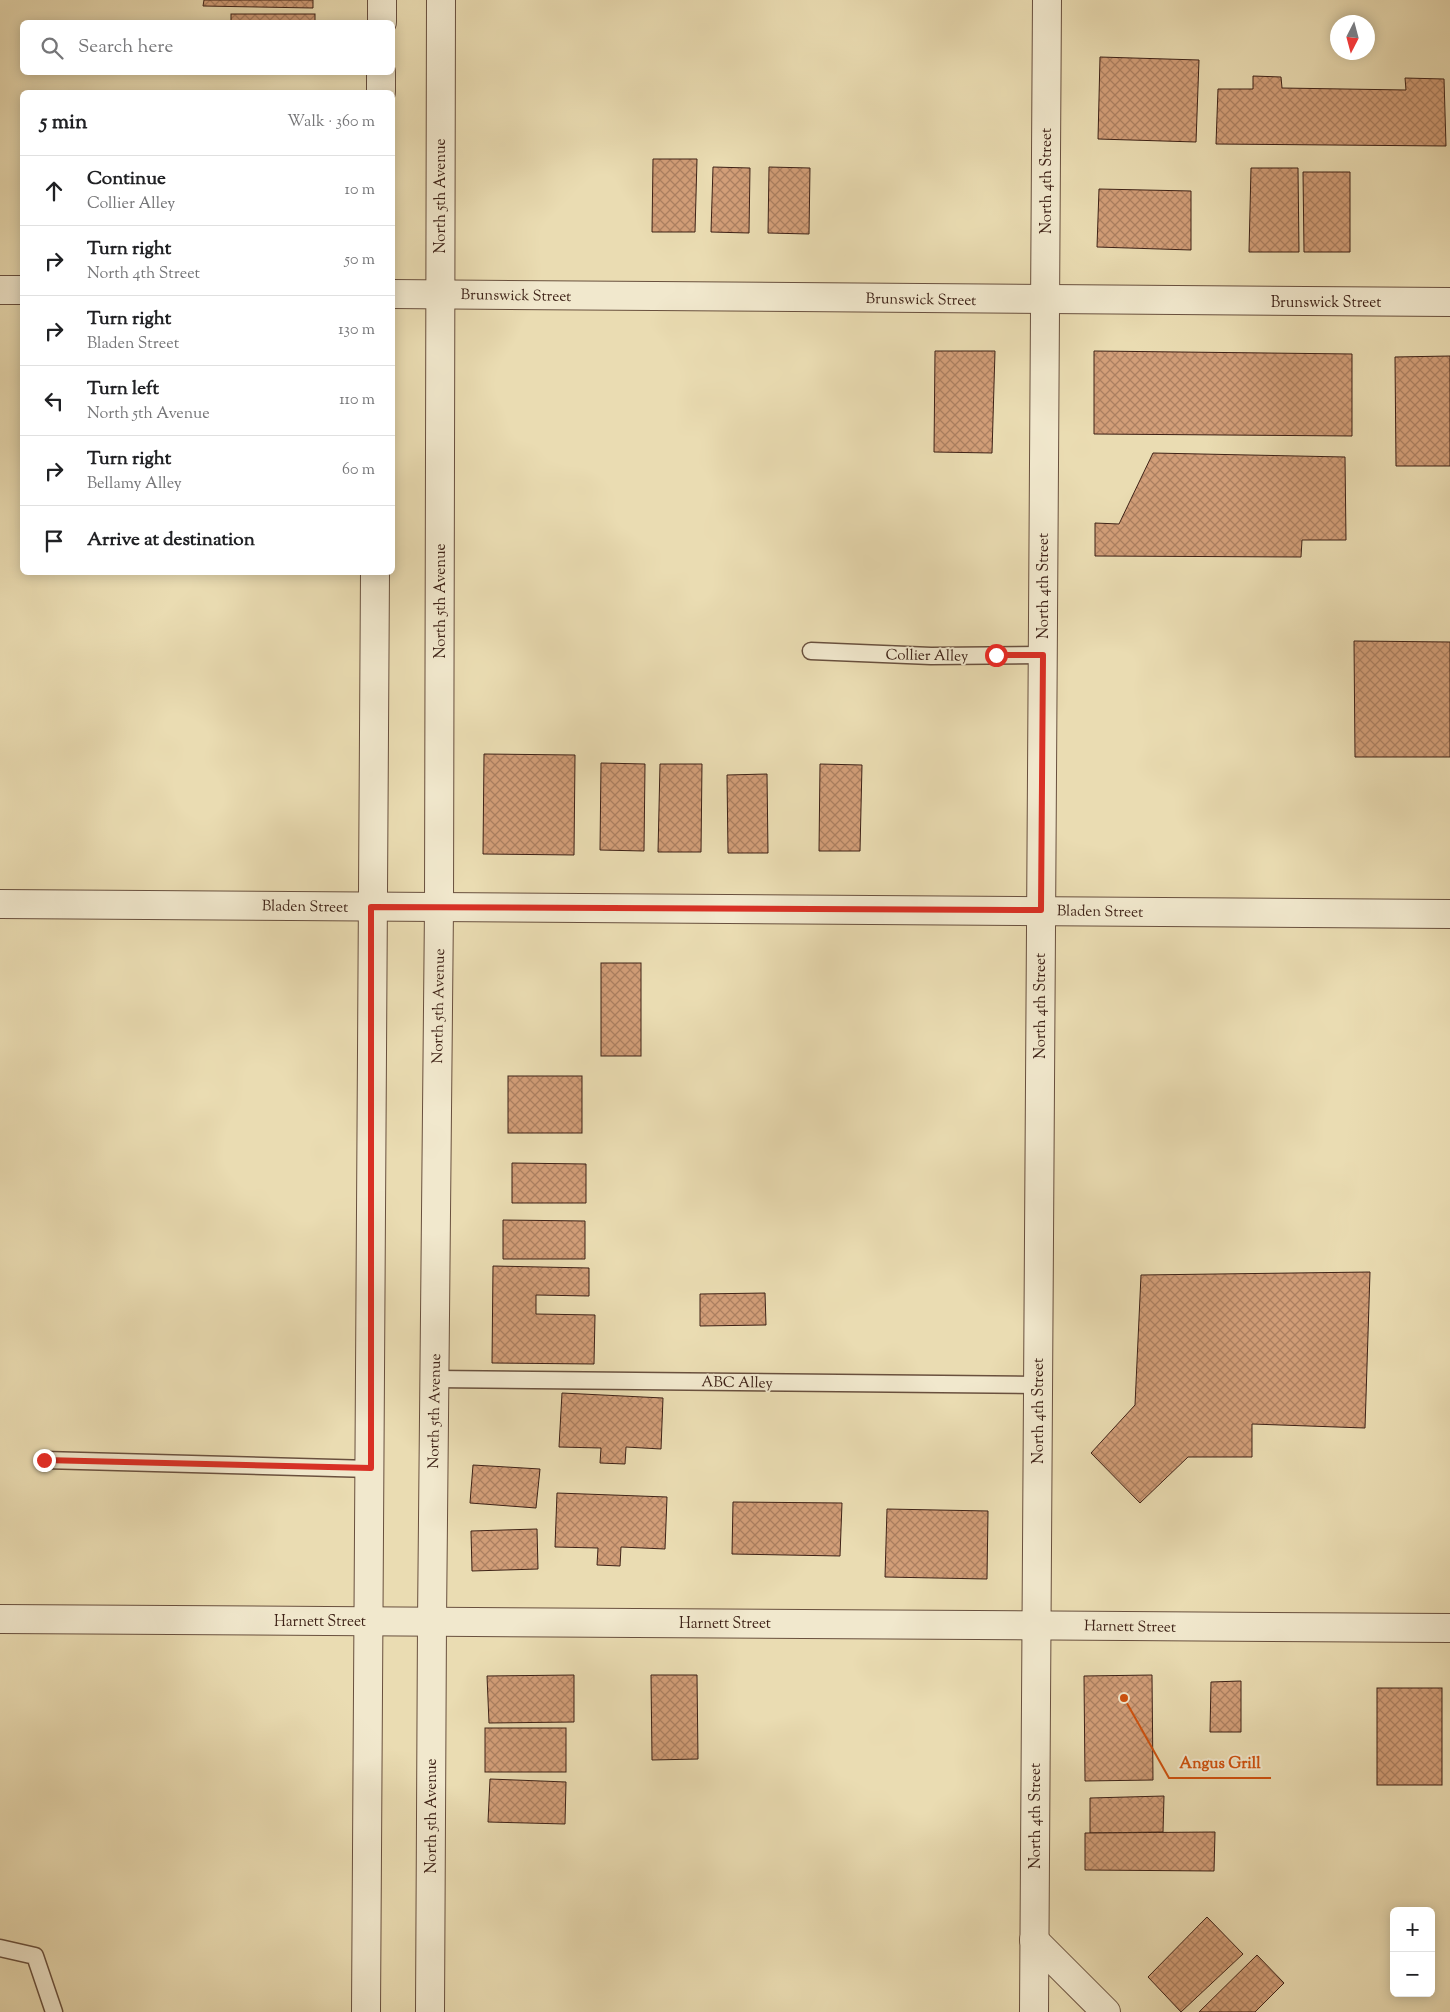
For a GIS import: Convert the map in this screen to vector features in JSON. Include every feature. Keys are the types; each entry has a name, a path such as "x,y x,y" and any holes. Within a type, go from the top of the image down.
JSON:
{"street":[{"path":"382,0 382,20"},
{"name":"North 5th Avenue","path":"430,2012 439,907 441,0"},
{"name":"North 4th Street","path":"1034,2012 1046,0"},
{"path":"381,75 381,90"},
{"path":"0,290 20,290"},
{"name":"Brunswick Street","path":"395,294 1450,302"},
{"path":"366,2012 371,1468 371,907 375,575"},
{"name":"Bladen Street","path":"0,904 1450,914"},
{"name":"Harnett Street","path":"0,1619 1450,1628"},
{"path":"1034,1940 1106,2012"}],"lane":[{"name":"Collier Alley","path":"811,651 931,656 1043,655"},
{"name":"ABC Alley","path":"434,1379 1039,1385"},
{"path":"44,1460 371,1468"},
{"path":"0,1948 35,1956 54,2012"}],"building":[{"path":"204,0 313,0 313,8 203,6"},
{"path":"231,14 315,14 315,20 231,20"},
{"path":"1100,57 1199,60 1196,142 1098,139"},
{"path":"1253,76 1281,77 1282,88 1406,90 1405,78 1444,79 1446,146 1216,144 1218,89 1253,89"},
{"path":"653,159 697,159 695,232 652,232"},
{"path":"713,167 750,168 749,233 711,232"},
{"path":"769,167 810,168 809,234 768,233"},
{"path":"1251,168 1298,168 1299,252 1249,252"},
{"path":"1303,172 1350,172 1350,252 1304,252"},
{"path":"1099,189 1191,191 1191,250 1097,247"},
{"path":"935,351 995,351 992,453 934,452"},
{"path":"1094,351 1352,354 1352,436 1094,434"},
{"path":"1450,356 1450,466 1396,466 1395,357"},
{"path":"1153,453 1345,457 1346,540 1302,540 1301,557 1095,556 1095,523 1119,524"},
{"path":"1354,641 1450,642 1450,757 1355,757"},
{"path":"484,754 575,755 574,855 483,854"},
{"path":"601,763 645,764 644,851 600,850"},
{"path":"660,764 702,764 701,852 658,852"},
{"path":"820,764 862,765 860,851 819,851"},
{"path":"767,774 768,853 728,853 727,775"},
{"path":"601,963 641,963 641,1056 601,1056"},
{"path":"508,1076 582,1076 582,1133 508,1133"},
{"path":"512,1163 586,1164 586,1203 512,1203"},
{"path":"503,1220 585,1221 585,1259 503,1259"},
{"path":"493,1266 589,1268 589,1296 536,1295 536,1314 595,1315 594,1364 492,1363"},
{"path":"1370,1272 1365,1428 1252,1424 1252,1457 1188,1457 1140,1503 1091,1453 1135,1405 1141,1275"},
{"path":"765,1293 766,1325 700,1326 700,1294"},
{"path":"562,1393 663,1398 661,1449 626,1447 625,1464 600,1463 601,1448 559,1447"},
{"path":"473,1465 540,1469 536,1508 470,1503"},
{"path":"557,1493 667,1497 665,1549 621,1547 620,1566 597,1565 598,1548 555,1547"},
{"path":"733,1502 842,1503 840,1556 732,1554"},
{"path":"887,1509 988,1511 987,1579 885,1577"},
{"path":"537,1529 538,1569 472,1571 471,1531"},
{"path":"574,1675 574,1722 489,1723 487,1676"},
{"path":"651,1675 697,1675 698,1759 652,1760"},
{"path":"1152,1675 1153,1780 1085,1781 1084,1676"},
{"path":"1241,1681 1241,1732 1210,1732 1211,1682"},
{"path":"1377,1688 1442,1688 1442,1785 1377,1785"},
{"path":"485,1728 566,1728 566,1772 485,1772"},
{"path":"490,1779 566,1782 565,1824 488,1822"},
{"path":"1164,1796 1163,1832 1090,1833 1090,1798"},
{"path":"1215,1832 1214,1871 1085,1870 1085,1833"},
{"path":"1207,1917 1243,1954 1181,2012 1148,1977"},
{"path":"1257,1955 1284,1983 1255,2012 1199,2012"}],"place":[{"name":"Angus Grill","path":"1124,1698"}],"route":[{"path":"44,1460 371,1468 371,907 1041,910 1043,655 996,655"}]}
